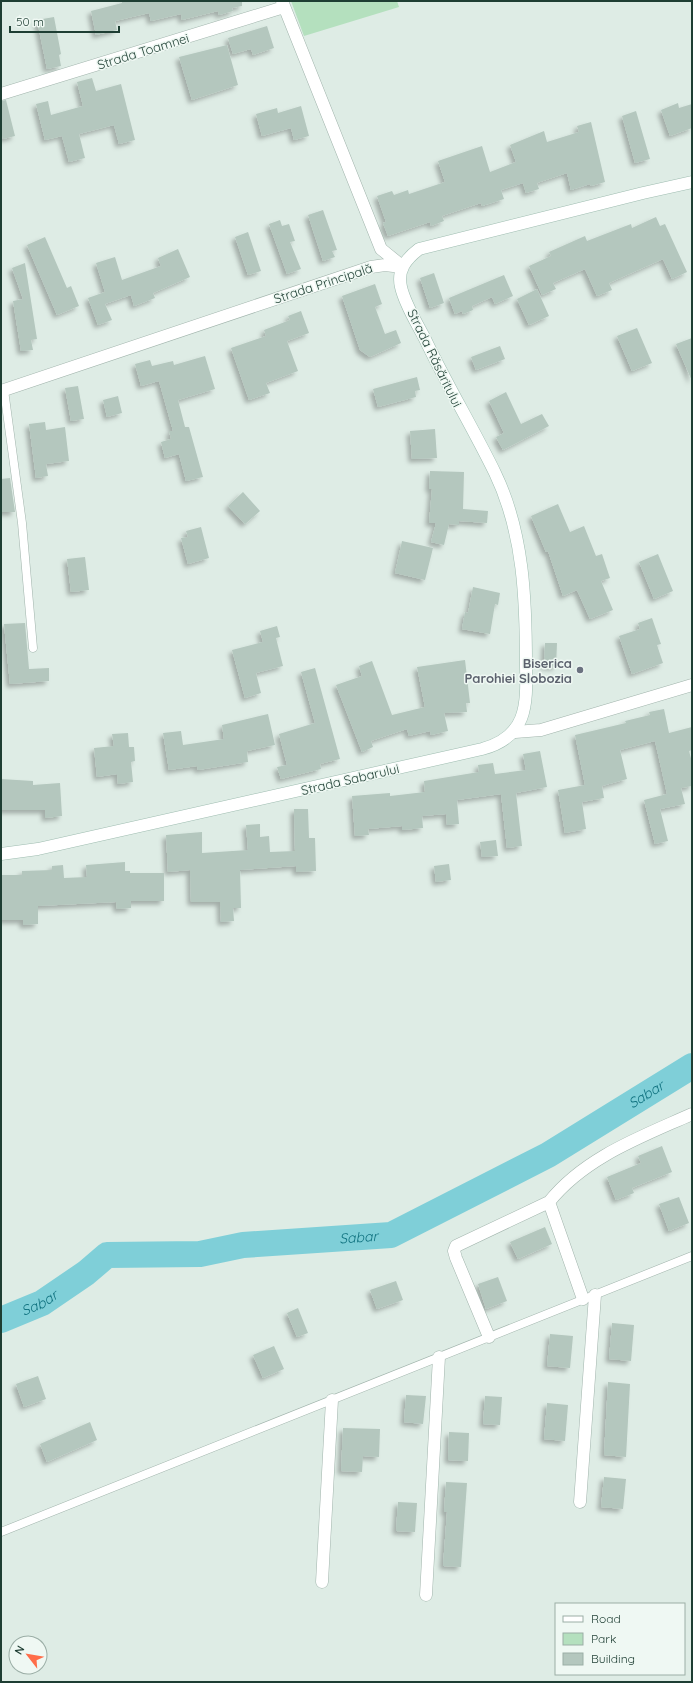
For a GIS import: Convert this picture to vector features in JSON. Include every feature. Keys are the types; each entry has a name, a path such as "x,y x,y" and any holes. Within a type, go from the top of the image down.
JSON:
{"street":[{"name":"Strada Toamnei","path":"1,94 283,4"},
{"path":"283,4 381,249 402,267 409,257 419,250 605,202 692,182"},
{"name":"Strada Principală","path":"2,390 371,267 385,264 402,267"},
{"name":"Strada Răsăritului","path":"402,267 400,278 404,297 453,396 496,475 515,533 524,585 526,678 524,711 515,732"},
{"path":"515,732 541,730 692,685"},
{"name":"Strada Sabarului","path":"1,854 38,849 482,749 503,742 515,732"},
{"path":"489,1337 456,1258 454,1251 456,1246 549,1202 557,1192 586,1167 602,1157 692,1114"},
{"path":"549,1202 589,1297 580,1502"},
{"path":"426,1595 439,1357"},
{"path":"322,1582 332,1400"}],"lane":[{"path":"2,390 22,523 33,648"},
{"path":"1,1532 692,1256"}],"green space":[{"path":"291,1 397,1 399,7 304,36"}],"building":[{"path":"122,1 242,1 242,6 232,8 233,11 219,15 218,11 182,20 181,14 151,21 149,13 115,21 117,30 96,35 91,11 122,3"},
{"path":"54,17 61,54 59,55 61,66 47,69 37,20"},
{"path":"267,26 274,48 253,55 251,49 233,54 228,38"},
{"path":"227,45 238,85 192,100 179,57"},
{"path":"92,78 96,91 121,84 135,140 119,144 114,125 79,134 85,158 69,162 62,136 45,140 36,104 48,101 51,115 83,106 77,82"},
{"path":"6,100 15,136 3,139 1,131 1,101"},
{"path":"678,103 679,108 692,104 692,128 670,136 661,110"},
{"path":"301,106 309,136 294,140 291,128 262,136 256,114 277,108 278,113"},
{"path":"636,111 650,159 635,163 622,116"},
{"path":"591,122 605,182 591,186 590,184 571,190 567,173 537,183 539,189 526,193 523,183 501,190 504,199 482,206 481,203 442,216 444,221 431,226 430,222 388,236 383,223 386,222 377,196 392,191 394,195 408,190 409,194 445,182 438,161 482,146 490,172 516,162 510,145 544,131 547,142 579,132 577,126"},
{"path":"323,210 337,250 332,251 335,257 323,261 308,215"},
{"path":"656,217 660,226 665,224 687,272 672,279 663,259 609,283 612,290 597,296 585,269 553,283 556,289 542,295 529,266 551,256 549,252 585,236 587,241 631,224 632,228"},
{"path":"280,220 282,226 289,224 295,241 290,242 301,269 287,274 269,224"},
{"path":"248,232 261,271 248,275 235,237"},
{"path":"45,237 67,288 71,286 79,306 57,315 27,245"},
{"path":"178,249 190,277 153,293 155,298 134,306 131,295 105,304 112,320 98,325 88,298 105,292 96,263 115,257 122,280 161,266 158,258"},
{"path":"25,263 37,339 31,340 33,350 21,351 13,301 23,299 12,268"},
{"path":"434,273 444,303 430,308 420,278"},
{"path":"504,275 513,296 495,304 492,297 472,306 473,310 463,314 462,311 455,314 449,298"},
{"path":"375,284 382,304 375,307 385,334 396,330 401,343 370,357 360,350 342,296"},
{"path":"537,289 549,316 529,325 517,299"},
{"path":"301,311 309,333 287,341 298,371 266,383 270,393 249,400 231,348 266,336 264,330 290,320 288,316"},
{"path":"637,328 652,363 632,371 617,336"},
{"path":"692,338 692,381 676,344"},
{"path":"500,346 505,359 476,370 471,357"},
{"path":"205,356 215,389 178,400 185,427 189,427 203,477 186,481 179,454 165,458 161,442 171,439 169,431 173,431 159,381 141,386 135,364 150,360 152,366 173,361 174,365"},
{"path":"417,377 420,390 415,391 416,397 378,407 373,389"},
{"path":"78,386 84,419 71,421 65,388"},
{"path":"506,392 521,424 542,414 549,426 503,450 496,437 504,433 489,401"},
{"path":"118,396 122,413 107,417 103,400"},
{"path":"45,422 46,430 65,427 69,461 46,464 48,476 36,478 29,424"},
{"path":"435,429 437,458 412,459 410,431"},
{"path":"430,471 464,472 463,509 488,511 487,523 459,521 459,525 449,524 444,545 431,542 436,523 429,523 432,489 429,489"},
{"path":"10,478 15,512 1,512 1,479"},
{"path":"243,492 260,511 245,524 228,506"},
{"path":"558,504 570,532 584,526 596,556 602,554 610,578 601,581 613,610 590,619 577,590 563,596 548,551 546,552 531,516"},
{"path":"201,527 209,558 188,564 181,538 188,537 186,531"},
{"path":"402,541 433,548 425,580 395,573"},
{"path":"658,554 673,591 654,599 639,562"},
{"path":"85,557 89,590 71,592 67,559"},
{"path":"473,587 500,593 498,605 495,604 490,634 462,629 465,612 468,613"},
{"path":"652,618 661,644 657,645 663,663 632,674 619,636 640,629 638,623"},
{"path":"25,623 29,669 49,668 49,681 10,684 4,624"},
{"path":"277,626 280,637 276,638 283,666 256,673 261,693 245,698 232,650 263,642 260,631"},
{"path":"545,643 557,643 556,667 544,666"},
{"path":"465,660 470,703 466,703 467,712 444,713 448,731 431,735 430,731 409,736 407,729 371,741 373,747 362,752 336,685 362,676 359,666 372,661 392,715 425,707 417,667"},
{"path":"315,668 340,759 320,764 321,769 281,779 277,767 287,765 279,734 315,723 301,672"},
{"path":"664,709 669,733 692,727 692,750 689,751 692,762 692,786 681,788 685,804 660,809 668,841 655,844 644,800 667,794 655,741 620,750 627,779 602,786 604,798 582,802 586,829 565,833 558,790 585,785 575,735 626,723 625,721 650,715 649,712"},
{"path":"268,714 275,745 247,751 248,762 198,770 197,766 169,770 163,733 181,731 183,745 224,739 222,725"},
{"path":"128,733 129,747 134,747 135,761 131,762 133,782 118,784 117,774 97,777 94,748 114,746 112,734"},
{"path":"540,751 547,787 516,793 522,846 507,848 501,794 457,800 459,824 447,825 446,814 422,816 423,828 402,830 402,826 368,829 369,835 355,836 352,796 390,793 390,796 425,792 424,781 479,772 478,765 493,763 495,774 526,770 523,754"},
{"path":"1,779 33,781 33,785 60,783 62,816 45,818 45,810 1,810"},
{"path":"294,809 308,809 309,838 315,838 316,871 296,872 296,866 240,870 241,908 233,908 234,921 221,922 220,902 191,902 190,870 168,872 166,835 202,832 202,853 248,850 246,825 260,824 260,837 269,836 270,852 295,851"},
{"path":"496,840 498,856 482,857 480,842"},
{"path":"125,862 125,871 130,871 130,873 164,873 164,901 131,901 131,908 117,909 116,902 38,906 38,924 23,925 23,920 1,920 1,875 22,875 22,871 52,870 52,866 63,865 64,878 87,877 86,865"},
{"path":"449,864 451,880 436,882 434,866"},
{"path":"662,1146 672,1172 632,1188 634,1193 616,1200 607,1177 641,1163 638,1156"},
{"path":"679,1197 689,1223 669,1231 659,1204"},
{"path":"545,1227 552,1244 518,1259 510,1242"},
{"path":"498,1277 507,1301 486,1309 478,1284"},
{"path":"396,1281 403,1300 377,1309 370,1290"},
{"path":"298,1308 308,1333 297,1337 287,1313"},
{"path":"612,1323 634,1325 631,1361 609,1359"},
{"path":"550,1334 573,1336 570,1368 547,1366"},
{"path":"274,1346 284,1369 263,1378 253,1355"},
{"path":"38,1376 46,1399 24,1407 16,1384"},
{"path":"608,1382 630,1384 626,1457 604,1455"},
{"path":"406,1395 426,1396 423,1424 404,1422"},
{"path":"485,1396 502,1397 500,1425 483,1424"},
{"path":"547,1403 568,1405 565,1441 544,1439"},
{"path":"90,1422 97,1440 47,1462 40,1444"},
{"path":"343,1428 380,1429 379,1457 363,1456 362,1472 341,1471"},
{"path":"449,1432 469,1433 468,1461 448,1460"},
{"path":"604,1477 626,1479 623,1509 601,1507"},
{"path":"446,1482 467,1483 461,1567 443,1566 447,1512 444,1512"},
{"path":"398,1502 417,1503 415,1532 396,1531"}],"waterway":[{"name":"Sabar","path":"1,1320 42,1303 86,1273 107,1255 200,1254 243,1245 391,1235 548,1155 692,1066"}],"place":[{"name":"Biserica Parohiei Slobozia","path":"580,670"}]}
